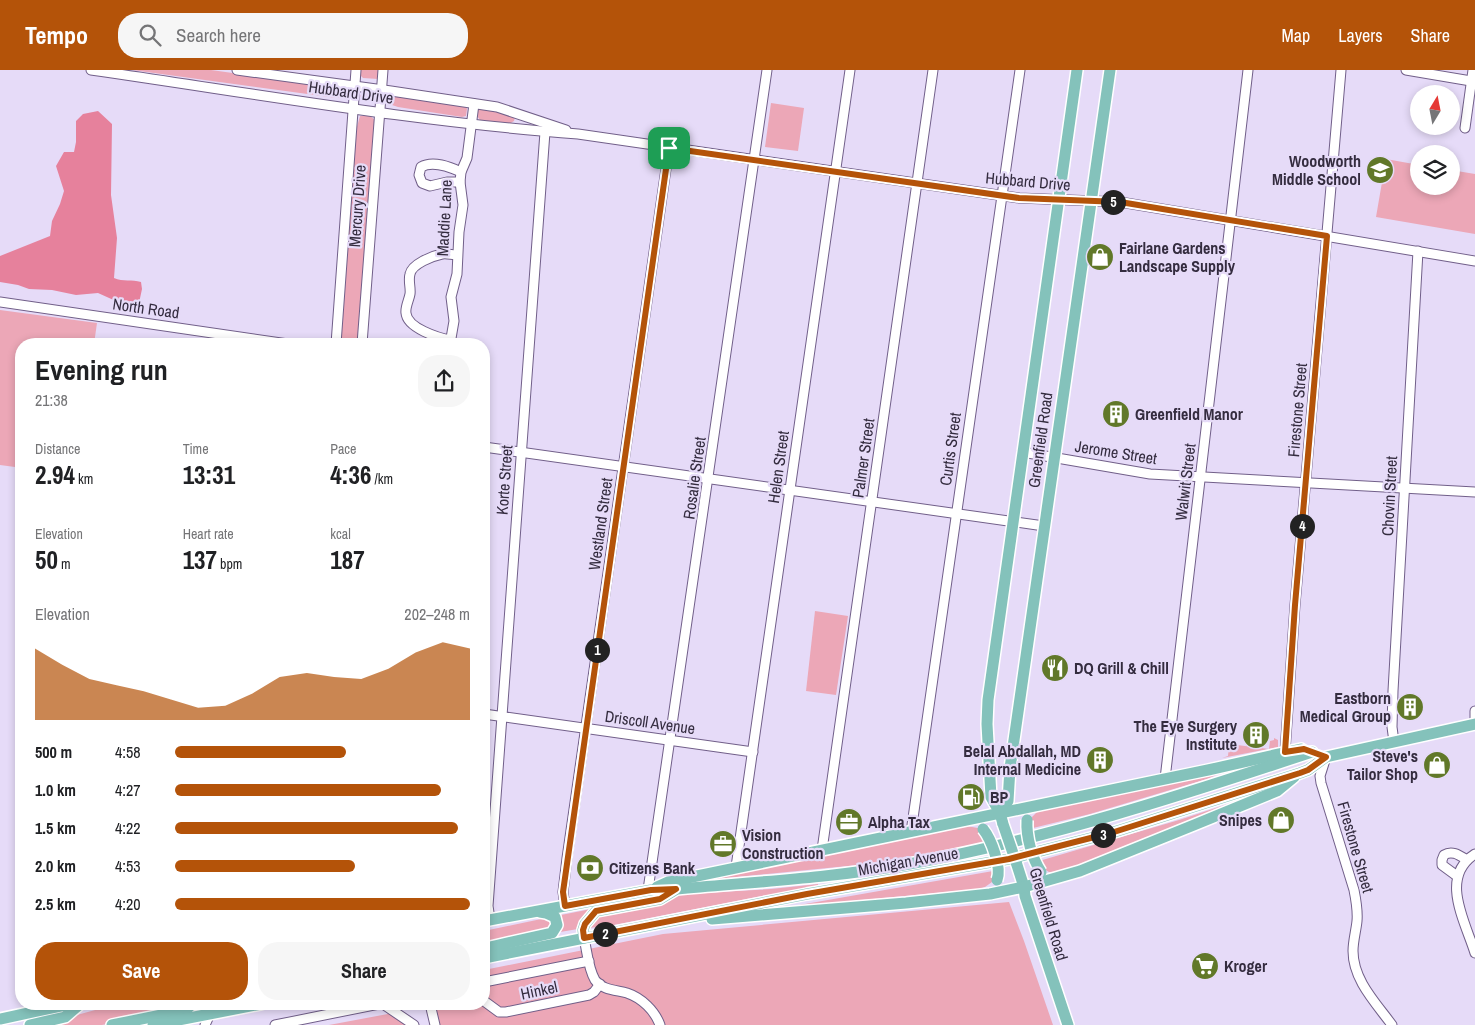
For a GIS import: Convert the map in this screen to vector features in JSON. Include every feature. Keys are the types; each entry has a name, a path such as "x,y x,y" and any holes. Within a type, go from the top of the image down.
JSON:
{"main road":[{"name":"Greenfield Road","path":"1068,1025 1025,896 1002,818 991,797 987,724 990,683 1012,522 1077,70"},
{"name":"Greenfield Road","path":"1002,818 1008,801 1010,768 1110,70"},
{"name":"Michigan Avenue","path":"490,957 807,894 1009,859 1114,832 1300,773 1308,770 1326,757 1475,724"},
{"path":"650,890 668,882 736,867 972,819 1002,818 1034,806 1285,752 1304,749 1326,757"},
{"name":"Michigan Avenue","path":"490,919 650,890 851,872 908,864 1003,845 1109,818 1312,752"},
{"path":"988,759 993,767 999,770 1010,768"},
{"path":"654,924 906,903 984,894 1045,876 1080,871 1278,791 1300,773"},
{"path":"1034,806 1027,820 1027,834 1037,865 1045,876"},
{"path":"972,819 983,828 989,838 998,867 999,874 997,880 984,894"},
{"path":"584,938 583,930 585,924 596,911 660,899 676,889"},
{"path":"490,947 552,933 557,925 555,917 536,911"},
{"path":"0,1019 42,1010"},
{"path":"30,1025 65,1017 73,1010"},
{"path":"112,1025 186,1010"},
{"path":"153,1025 230,1010"},
{"path":"0,1014 18,1015"}],"street":[{"name":"Hubbard Drive","path":"90,70 379,112 513,129 578,134 1002,196 1120,202 1475,261"},
{"name":"Hubbard Drive","path":"237,70 497,107 578,134"},
{"name":"Mercury Drive","path":"336,338 356,70"},
{"name":"Mercury Drive","path":"362,338 380,89 383,70"},
{"name":"Rosalie Street","path":"650,890 767,70"},
{"name":"Helen Street","path":"736,867 850,70"},
{"name":"Palmer Street","path":"822,850 933,70"},
{"name":"Curtis Street","path":"910,832 1020,70"},
{"name":"Walwit Street","path":"1165,779 1248,70"},
{"name":"Firestone Street","path":"1285,752 1341,70"},
{"path":"1406,70 1471,80"},
{"path":"1465,128 1473,70"},
{"name":"Maddie Lane","path":"451,338 454,321 452,297 457,274 457,255 463,205 460,182 467,158 474,104"},
{"path":"513,129 518,121 517,113"},
{"name":"Korte Street","path":"490,877 545,132"},
{"name":"Westland Street","path":"565,906 563,892 567,858 669,148"},
{"path":"460,182 447,182 430,186 422,183 419,175 422,167 429,164 448,166 462,172"},
{"name":"Chovin Street","path":"1394,742 1392,727 1393,691 1418,251"},
{"path":"440,338 429,334 408,319 406,314 410,291 410,274 412,269 439,255 457,255"},
{"name":"North Road","path":"0,302 247,338"},
{"path":"490,448 1044,526"},
{"name":"Jerome Street","path":"1022,452 1150,474 1475,492"},
{"path":"1475,710 1475,724"},
{"name":"Driscoll Avenue","path":"490,715 753,752"},
{"name":"Firestone Street","path":"1326,757 1320,776 1321,784 1357,903 1353,950 1355,965 1362,984 1392,1025"},
{"path":"1457,876 1442,865 1444,856 1451,853 1458,854 1467,860"},
{"path":"1475,854 1467,860 1457,876 1456,886 1458,900 1475,952"},
{"path":"584,938 591,971 598,983 606,988 636,997 647,1005 657,1017 660,1025"},
{"path":"490,981 589,961"},
{"name":"Hinkel","path":"490,1005 499,1012 506,1012 589,995 594,992 598,983"},
{"path":"275,1025 349,1010"},
{"path":"392,1010 414,1025"},
{"path":"431,1010 435,1025"},
{"path":"205,1025 210,1014"}],"shaded area":[{"path":"132,70 211,70 339,88 351,93 351,97 337,98"},
{"path":"361,70 380,70 378,79 363,78"},
{"path":"363,93 373,94 376,99 374,101 363,100 360,96"},
{"path":"398,96 466,106 466,116 462,117 398,107 385,101 387,97"},
{"path":"771,103 804,108 798,151 765,147"},
{"path":"482,108 511,113 515,117 514,121 509,124 480,120 477,116 478,110"},
{"path":"98,111 112,124 111,195 117,238 114,278 141,282 142,289 139,303 124,307 118,302 98,293 76,295 52,290 29,289 0,282 0,256 50,236 52,221 64,191 56,166 64,152 74,152 76,121 83,114"},
{"path":"360,116 370,116 375,120 358,338 341,338 356,130"},
{"path":"1386,159 1410,163 1410,195 1460,195 1460,172 1475,174 1475,234 1376,217"},
{"path":"0,310 97,323 95,338 15,338 15,467 0,465"},
{"path":"815,611 848,616 836,695 806,691"},
{"path":"1274,738 1278,740 1278,747 1269,749 1270,741 1274,740"},
{"path":"1229,744 1268,749 1222,758 1228,756"},
{"path":"1223,772 1207,779 1090,814 1029,829 1030,819 1039,810"},
{"path":"1234,802 1084,864 1056,873 1044,869 1039,861 1179,820"},
{"path":"966,826 978,828 987,842 924,855 858,865 705,880 705,878"},
{"path":"993,871 992,882 979,889 788,907"},
{"path":"818,884 818,887 589,928 592,921 601,913 683,894 771,889"},
{"path":"1009,902 1053,1025 430,1025 427,1010 490,1010 490,969 663,934"},
{"path":"591,909 578,929 560,932 563,922 561,915"},
{"path":"546,918 550,919 552,928 490,944 490,930"},
{"path":"97,1010 176,1010 102,1025 39,1025"},
{"path":"393,1013 407,1025 329,1025"}],"place":[{"name":"Woodworth Middle School","path":"1380,170"},
{"name":"Fairlane Gardens Landscape Supply","path":"1100,257"},
{"name":"Greenfield Manor","path":"1116,414"},
{"name":"DQ Grill & Chill","path":"1055,668"},
{"name":"Eastborn Medical Group","path":"1410,707"},
{"name":"The Eye Surgery Institute","path":"1256,735"},
{"name":"Belal Abdallah, MD Internal Medicine","path":"1100,760"},
{"name":"Steve's Tailor Shop","path":"1437,765"},
{"name":"BP","path":"971,797"},
{"name":"Snipes","path":"1281,820"},
{"name":"Alpha Tax","path":"849,822"},
{"name":"Vision Construction","path":"723,844"},
{"name":"Citizens Bank","path":"590,868"},
{"name":"Kroger","path":"1205,966"}],"route":[{"path":"669,148 1019,198 1120,202 1327,236 1295,605 1285,752 1304,749 1326,757 1308,770 1300,773 1114,832 1009,859 807,894 584,938 583,930 585,924 596,911 660,899 676,889 651,890 565,906 563,892 669,148"}]}
